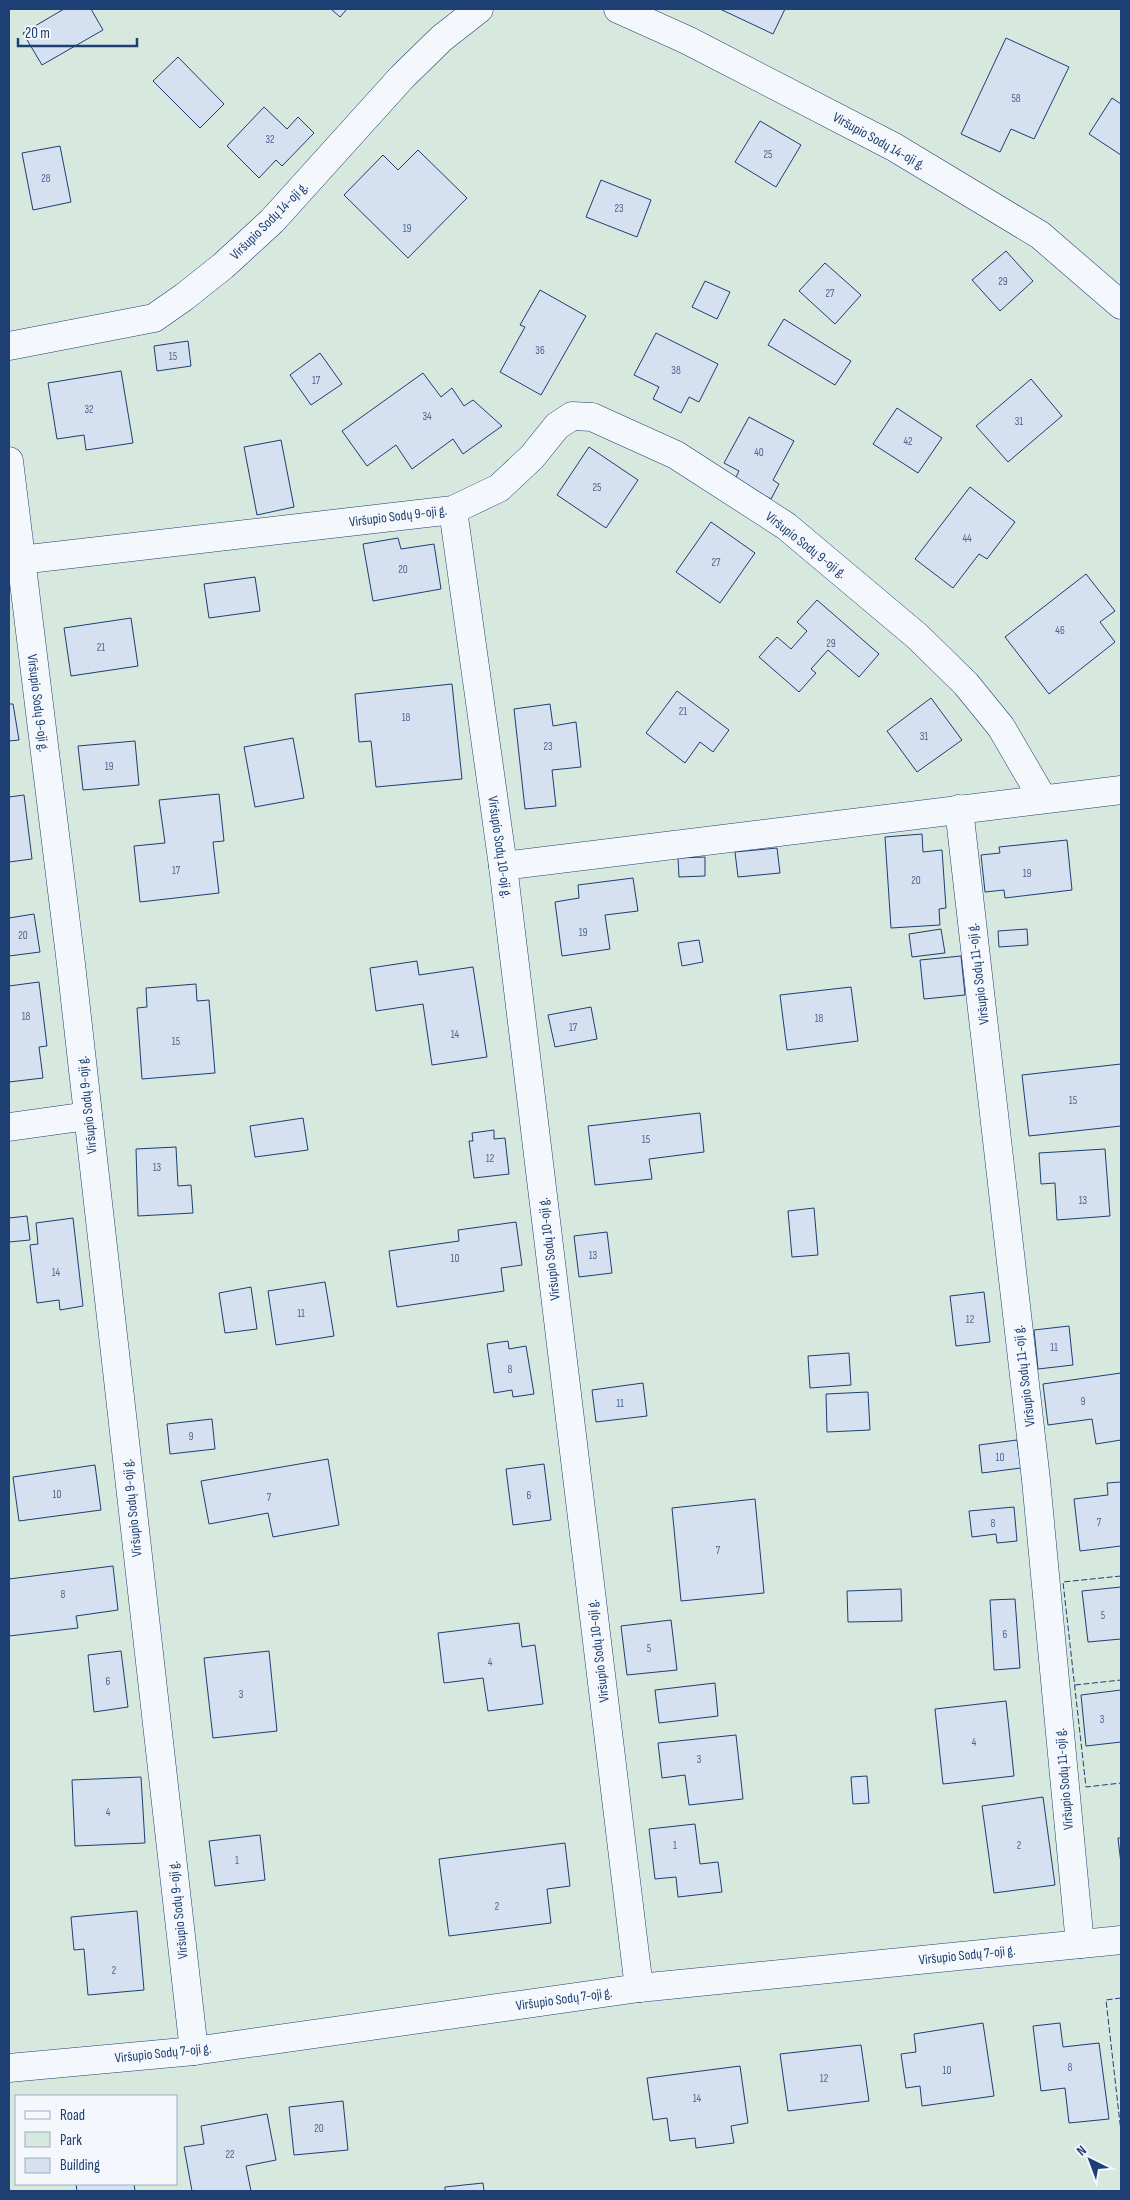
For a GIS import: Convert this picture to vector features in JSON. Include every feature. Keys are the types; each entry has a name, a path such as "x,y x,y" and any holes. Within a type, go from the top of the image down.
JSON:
{"street":[{"name":"Viršupio Sodų 14-oji g.","path":"9,346 154,318 184,297 223,266 272,221 402,77 442,38 478,9"},
{"name":"Viršupio Sodų 14-oji g.","path":"618,9 696,44 894,147 1040,235 1121,305"},
{"name":"Viršupio Sodų 9-oji g.","path":"194,2051 71,964 20,560 453,510 499,488 532,457 557,426 572,416 592,416 676,455 786,526 918,636 966,684 1002,727 1044,799"},
{"path":"9,461 20,560"},
{"name":"Viršupio Sodų 10-oji g.","path":"453,510 503,866 640,1988"},
{"path":"503,866 1121,790"},
{"name":"Viršupio Sodų 11-oji g.","path":"959,810 1036,1480 1080,1944"},
{"path":"9,1127 88,1116"},
{"name":"Viršupio Sodų 7-oji g.","path":"9,2068 194,2051 640,1988 1121,1940"}],"green space":[{"path":"9,9 1121,9 1121,2191 9,2191"}],"building":[{"path":"64,9 91,9 103,30 42,65 23,33"},
{"path":"331,9 347,9 340,17"},
{"path":"720,9 785,9 773,34"},
{"path":"1006,38 1069,67 1034,139 1011,129 1000,152 961,134"},
{"path":"178,57 224,104 200,128 153,81"},
{"path":"1112,98 1121,104 1121,155 1089,134"},
{"path":"264,107 287,129 298,117 314,133 282,166 276,160 259,178 227,146"},
{"path":"760,121 801,145 776,187 735,162"},
{"path":"60,146 71,202 33,210 22,153"},
{"path":"418,150 467,198 408,258 344,195 383,155 398,170"},
{"path":"601,180 651,200 637,237 586,217"},
{"path":"1006,251 1033,281 1000,311 972,280"},
{"path":"825,263 861,295 835,324 799,291"},
{"path":"705,281 730,292 717,319 692,307"},
{"path":"540,290 586,316 541,395 500,372 525,327 520,325"},
{"path":"784,319 851,361 835,385 768,345"},
{"path":"656,333 718,364 699,402 689,397 681,413 653,399 659,387 634,375"},
{"path":"188,341 191,366 157,371 154,346"},
{"path":"320,353 342,384 311,405 290,375"},
{"path":"121,371 133,443 86,450 84,435 57,439 48,383"},
{"path":"423,373 441,397 452,388 464,406 473,400 502,426 463,454 453,439 412,469 396,445 367,466 342,431"},
{"path":"1031,379 1062,416 1008,462 976,426"},
{"path":"897,408 942,438 918,473 873,444"},
{"path":"749,417 794,441 773,480 779,484 771,499 735,479 739,471 724,463"},
{"path":"281,440 294,507 257,515 244,447"},
{"path":"589,447 638,480 606,528 557,495"},
{"path":"970,487 1015,522 987,559 979,554 953,588 915,559"},
{"path":"711,522 755,553 720,603 676,572"},
{"path":"398,538 401,549 434,544 441,589 373,601 363,544"},
{"path":"1086,574 1115,611 1100,622 1115,642 1049,694 1005,637"},
{"path":"255,577 260,611 209,618 204,584"},
{"path":"817,600 879,654 859,677 828,650 811,669 816,673 799,692 759,657 777,637 791,649 807,631 797,622"},
{"path":"131,618 138,666 71,676 64,628"},
{"path":"452,684 462,779 376,787 371,741 359,742 355,694"},
{"path":"677,691 729,730 713,752 700,742 685,763 646,733"},
{"path":"931,698 962,740 917,772 887,731"},
{"path":"9,704 13,704 19,740 9,741"},
{"path":"550,704 553,726 576,722 581,767 552,770 556,806 525,809 514,709"},
{"path":"293,738 304,798 255,807 244,747"},
{"path":"135,741 139,785 83,790 78,746"},
{"path":"219,794 224,841 213,842 219,893 140,902 134,846 165,843 159,800"},
{"path":"24,795 32,859 9,862 9,797"},
{"path":"922,834 923,852 942,850 946,908 939,909 940,925 891,928 885,837"},
{"path":"1067,840 1072,890 1005,898 1004,890 985,892 981,855 1000,853 999,847"},
{"path":"777,848 780,873 738,877 735,852"},
{"path":"705,857 705,876 679,877 678,858"},
{"path":"633,878 638,911 605,915 610,949 562,956 555,902 579,898 578,885"},
{"path":"34,914 40,952 9,956 9,918"},
{"path":"941,929 945,953 912,957 909,934"},
{"path":"1027,929 1028,945 999,947 998,931"},
{"path":"699,940 703,962 682,966 678,943"},
{"path":"961,956 965,995 924,999 920,960"},
{"path":"417,961 419,975 473,967 487,1057 432,1065 423,1004 376,1011 370,968"},
{"path":"39,982 47,1046 39,1047 43,1078 9,1082 9,986"},
{"path":"196,984 197,1001 209,1000 215,1073 142,1079 137,1008 147,1007 146,988"},
{"path":"851,987 858,1041 787,1050 780,995"},
{"path":"591,1007 597,1039 555,1047 548,1015"},
{"path":"1121,1064 1121,1126 1029,1136 1022,1075"},
{"path":"700,1113 704,1152 649,1159 652,1179 595,1185 588,1126"},
{"path":"303,1118 308,1150 255,1157 250,1126"},
{"path":"494,1130 494,1139 505,1138 509,1174 474,1178 469,1141 473,1141 472,1133"},
{"path":"176,1147 178,1186 191,1185 193,1213 138,1216 136,1149"},
{"path":"1105,1149 1110,1216 1057,1220 1055,1183 1041,1184 1039,1153"},
{"path":"814,1208 818,1255 792,1257 788,1211"},
{"path":"27,1216 30,1240 9,1242 9,1218"},
{"path":"73,1218 83,1306 60,1310 59,1300 37,1303 30,1245 38,1244 36,1223"},
{"path":"516,1222 522,1265 501,1268 504,1291 397,1307 389,1251 459,1241 458,1230"},
{"path":"607,1232 612,1273 579,1277 574,1236"},
{"path":"325,1282 334,1336 276,1345 268,1291"},
{"path":"251,1287 257,1329 225,1333 219,1293"},
{"path":"984,1292 990,1342 956,1346 950,1296"},
{"path":"1069,1326 1073,1365 1038,1369 1034,1330"},
{"path":"508,1341 509,1349 526,1346 534,1394 513,1397 512,1390 494,1393 487,1344"},
{"path":"849,1353 851,1385 810,1388 808,1356"},
{"path":"1121,1373 1121,1440 1096,1444 1092,1419 1048,1425 1043,1384"},
{"path":"643,1383 647,1416 596,1422 592,1390"},
{"path":"868,1392 870,1430 827,1432 826,1394"},
{"path":"212,1419 215,1449 170,1454 167,1424"},
{"path":"1017,1440 1021,1468 982,1473 979,1445"},
{"path":"328,1459 339,1525 273,1537 268,1513 209,1524 201,1481"},
{"path":"544,1464 551,1520 513,1525 506,1469"},
{"path":"95,1465 101,1510 19,1521 13,1477"},
{"path":"1121,1482 1121,1546 1080,1551 1074,1499 1108,1495 1107,1483"},
{"path":"755,1499 764,1593 681,1601 672,1508"},
{"path":"1014,1507 1017,1541 997,1543 996,1534 972,1537 969,1511"},
{"path":"113,1566 118,1610 76,1616 78,1628 9,1636 9,1579"},
{"path":"1121,1587 1121,1639 1088,1642 1082,1591"},
{"path":"901,1589 902,1621 848,1622 847,1591"},
{"path":"1015,1599 1020,1668 994,1670 990,1600"},
{"path":"671,1620 677,1670 627,1675 621,1626"},
{"path":"519,1623 522,1647 535,1645 543,1704 488,1711 483,1678 444,1683 438,1633"},
{"path":"121,1651 128,1707 94,1712 88,1655"},
{"path":"269,1651 277,1731 213,1738 204,1658"},
{"path":"715,1683 718,1716 659,1723 655,1690"},
{"path":"1121,1690 1121,1742 1086,1746 1081,1695"},
{"path":"1006,1701 1014,1776 943,1784 935,1709"},
{"path":"736,1735 743,1799 689,1805 685,1775 662,1778 658,1743"},
{"path":"867,1776 869,1803 853,1804 851,1777"},
{"path":"141,1777 145,1843 75,1846 72,1780"},
{"path":"1043,1797 1055,1885 994,1893 982,1806"},
{"path":"695,1824 700,1864 718,1862 722,1892 678,1897 676,1877 655,1879 649,1829"},
{"path":"260,1835 265,1880 215,1886 209,1841"},
{"path":"1118,1838 1121,1838 1121,1864"},
{"path":"565,1843 570,1886 547,1889 551,1923 449,1936 439,1859"},
{"path":"137,1911 144,1990 88,1995 84,1949 74,1950 71,1917"},
{"path":"983,2023 994,2096 922,2106 920,2086 906,2088 901,2054 916,2052 914,2034"},
{"path":"1060,2023 1063,2047 1099,2043 1109,2119 1069,2123 1065,2088 1041,2091 1033,2026"},
{"path":"861,2045 869,2101 788,2111 780,2054"},
{"path":"740,2066 748,2123 731,2126 734,2143 696,2148 695,2138 670,2141 667,2118 653,2120 647,2078"},
{"path":"343,2101 348,2150 294,2155 289,2107"},
{"path":"267,2114 276,2160 246,2166 251,2191 192,2191 184,2147 204,2144 201,2126"},
{"path":"483,2183 484,2191 445,2191 445,2187"},
{"path":"76,2185 134,2185 135,2191 77,2191"}],"fence":[{"path":"1121,1576 1063,1582 1086,1787 1121,1783"},
{"path":"1075,1685 1121,1680"},
{"path":"1121,1998 1106,2000 1121,2132"}]}
